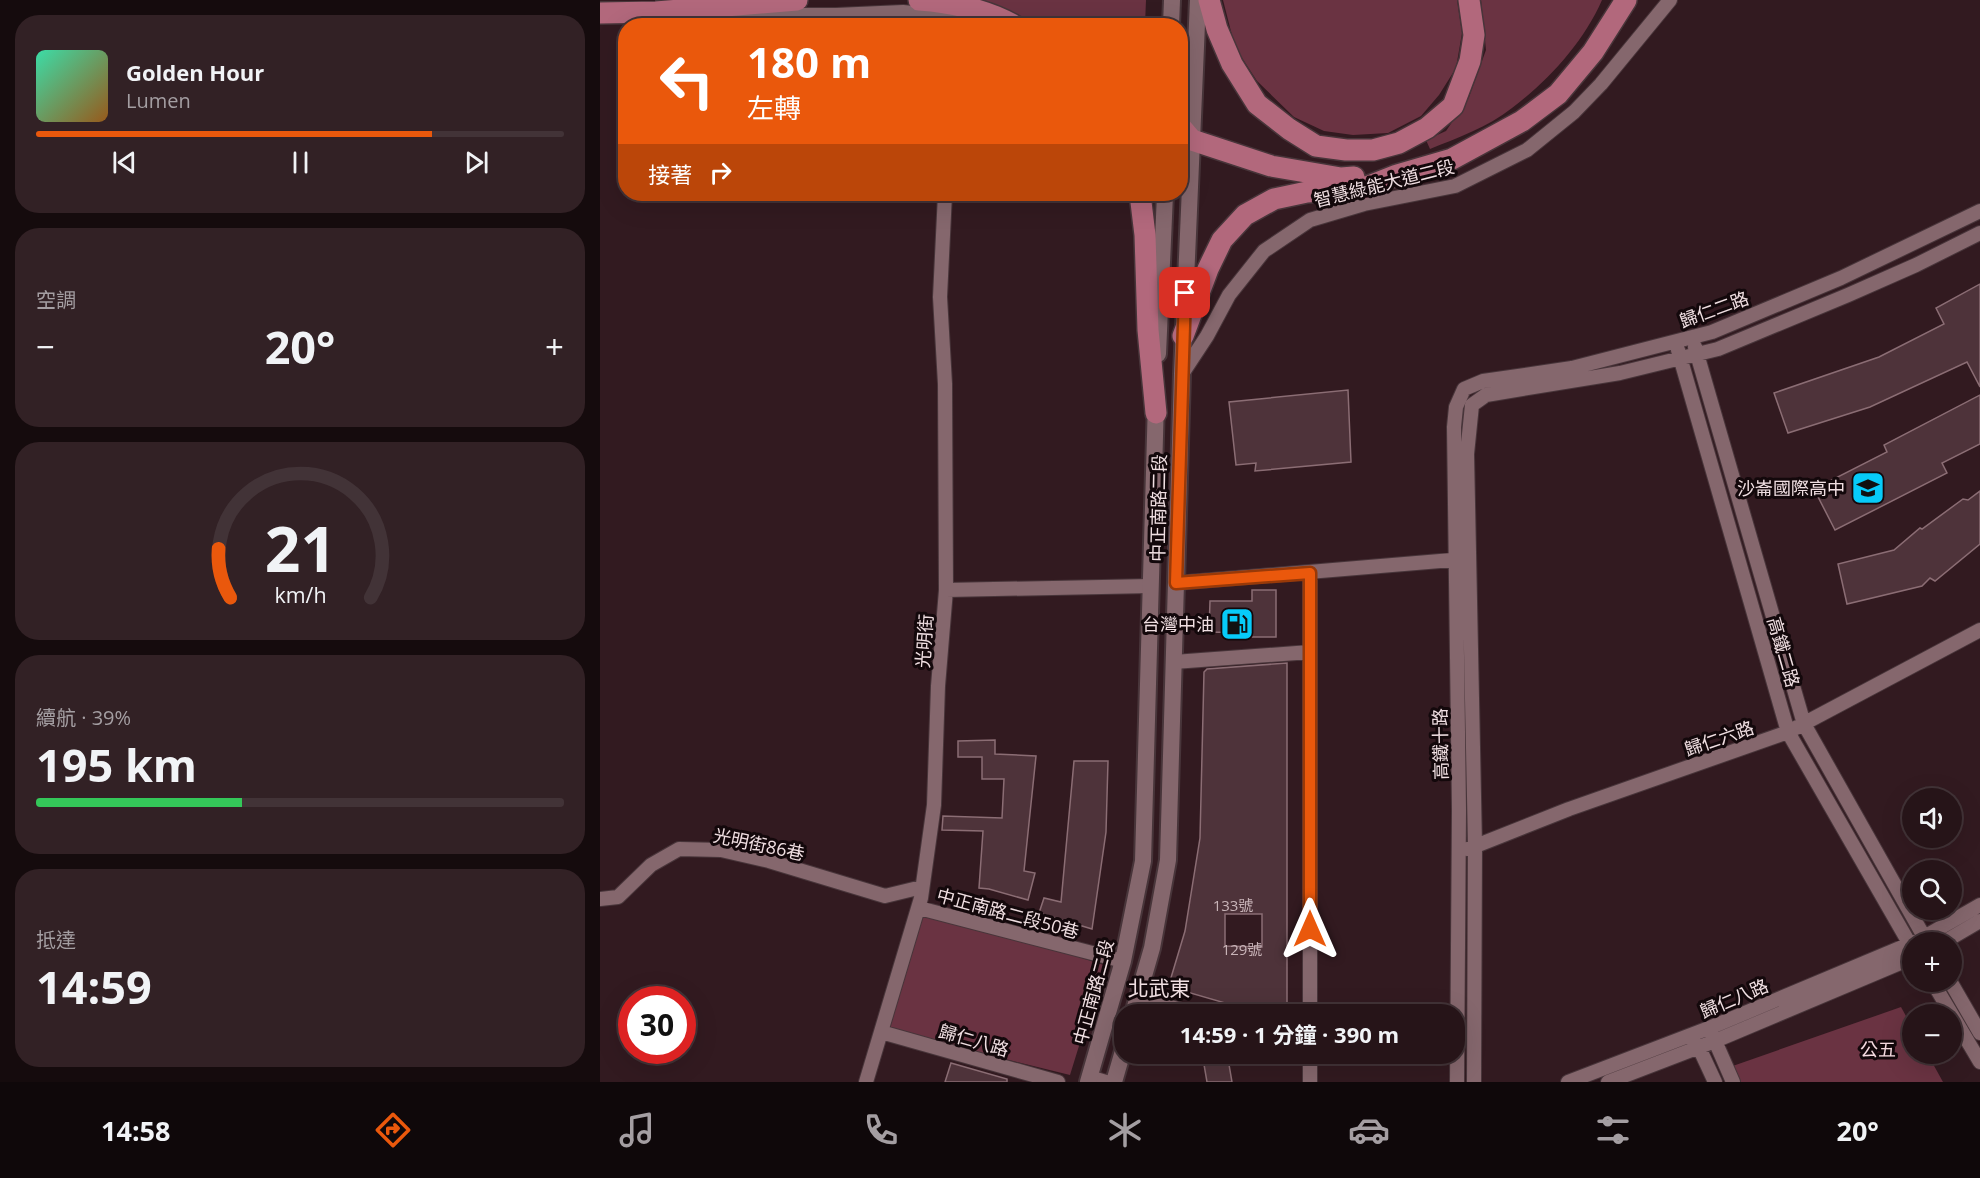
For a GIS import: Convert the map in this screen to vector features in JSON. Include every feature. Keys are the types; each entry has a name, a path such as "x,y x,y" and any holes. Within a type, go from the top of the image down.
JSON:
{"highway":[{"path":"600,16 797,0"},
{"path":"919,0 966,7 1001,18"},
{"path":"1209,0 1217,29 1232,64 1257,104 1289,129 1316,146 1346,150 1373,150 1399,143 1427,128 1453,106 1470,61 1474,35 1469,0"},
{"path":"1183,336 1222,240 1245,215 1274,199 1307,192 1364,188 1397,175 1452,159 1522,121 1558,94 1593,52 1626,0"},
{"path":"1188,134 1271,166 1341,178 1397,175"},
{"path":"1141,201 1145,235 1148,330 1156,413"}],"street":[{"path":"1171,18 1172,0"},
{"name":"中正南路二段","path":"1188,111 1198,0"},
{"name":"智慧綠能大道二段","path":"1182,374 1207,336 1229,295 1264,251 1310,220 1364,204 1455,186 1527,150 1575,112 1670,0"},
{"path":"600,16 836,15 903,12 952,18"},
{"name":"光明街","path":"866,1082 919,908 934,805 946,590 945,384 940,297 945,201"},
{"path":"1130,201 1138,251 1146,277"},
{"name":"中正南路二段","path":"1089,1079 1123,961 1143,861 1165,201"},
{"name":"中正南路二段","path":"1136,1004 1154,938 1168,860 1185,201"},
{"name":"歸仁二路","path":"1456,406 1464,389 1483,381 1572,368 1712,332 1841,279 1980,211"},
{"name":"歸仁二路","path":"1469,424 1472,405 1486,395 1620,373 1718,349 1916,265 1980,233"},
{"name":"高鐵二路","path":"1691,338 1698,354 1804,724 1909,932"},
{"name":"高鐵二路","path":"1677,342 1788,732 1908,932"},
{"name":"高鐵十路","path":"1456,406 1454,427 1463,559 1475,845 1474,1082"},
{"name":"高鐵十路","path":"1457,1082 1463,559 1469,424"},
{"path":"1176,583 1463,559"},
{"path":"1310,573 1310,1004"},
{"path":"946,590 1151,586"},
{"name":"歸仁六路","path":"1458,855 1475,845 1569,809 1788,732 1980,630"},
{"path":"1174,662 1310,652"},
{"name":"光明街86巷","path":"600,899 618,897 651,865 679,849 721,850 769,861 885,896 922,887"},
{"name":"歸仁八路","path":"1937,932 1980,905"},
{"name":"中正南路二段50巷","path":"919,908 1123,961"},
{"path":"1961,932 1980,921"},
{"name":"歸仁八路","path":"1568,1082 1712,1035 1902,951"},
{"path":"1939,992 1980,1062"},
{"path":"1956,992 1980,1033"},
{"name":"歸仁八路","path":"881,1032 1058,1082"},
{"path":"1712,1035 1732,1082"},
{"path":"1696,1041 1714,1082"},
{"name":"歸仁八路","path":"1608,1082 1696,1041"},
{"path":"1114,1082 1119,1064"},
{"path":"1310,1064 1310,1082"},
{"path":"1089,1079 1106,1082"}],"green space":[{"path":"982,0 1146,0 1145,18 1023,18"},
{"path":"1223,0 1457,0 1462,33 1456,68 1439,95 1421,116 1388,133 1353,135 1324,131 1294,117 1257,81 1235,47"},
{"path":"1481,0 1602,0 1575,46 1552,73 1526,97 1493,121 1430,149 1426,140 1446,131 1469,97 1486,50"},
{"path":"931,911 1104,965 1070,1075 892,1031 886,1013 916,918"},
{"name":"公五","path":"1901,1007 1902,1064 1933,1064 1943,1082 1733,1082 1727,1068"}],"building":[{"path":"1980,284 1980,387 1967,362 1870,407 1788,433 1774,393 1879,357 1944,324 1936,308"},
{"path":"1348,390 1351,462 1255,471 1256,463 1236,465 1229,402"},
{"path":"1980,395 1980,444 1942,463 1947,473 1835,530 1814,489 1887,452 1884,445"},
{"path":"1980,491 1980,544 1935,581 1930,578 1922,586 1847,604 1838,564 1894,550 1920,528 1922,529 1963,499 1968,500"},
{"path":"1252,590 1276,590 1276,637 1252,637 1252,633 1209,632 1210,601 1252,601"},
{"path":"1287,663 1287,1004 1228,1004 1173,988 1170,981 1185,931 1200,838 1204,672 1207,669","holes":["1225,914 1262,914 1262,947 1225,946"]},
{"path":"995,740 995,754 1036,756 1024,871 1035,873 1028,900 979,888 983,831 942,830 943,816 1002,818 1004,779 982,779 982,757 958,757 958,741"},
{"path":"1074,761 1108,761 1106,832 1092,929 1039,913 1044,898 1061,902"},
{"path":"951,1063 1007,1079 1007,1082 945,1082"},
{"path":"1204,1064 1229,1064 1232,1082 1207,1082"}],"place":[{"name":"沙崙國際高中","path":"1868,488"},
{"name":"台灣中油","path":"1237,624"}],"district":[{"name":"北武東","path":"1159,988"}],"route":[{"path":"1185,293 1176,583 1310,573 1310,929"}]}
